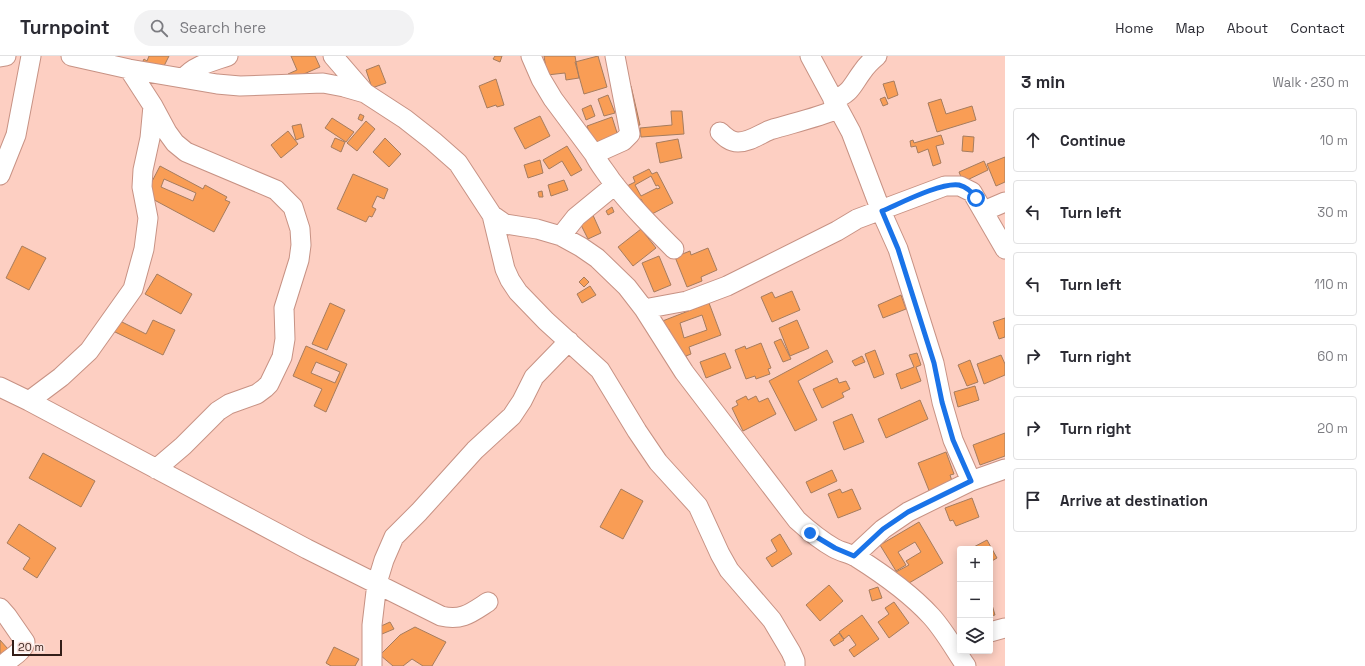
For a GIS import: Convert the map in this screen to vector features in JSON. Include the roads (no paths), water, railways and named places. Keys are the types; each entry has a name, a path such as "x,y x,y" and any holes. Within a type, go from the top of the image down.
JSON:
{"street":[{"path":"0,57 6,56"},
{"path":"0,175 16,135 31,56"},
{"path":"71,56 129,69 240,86 323,83 365,93"},
{"path":"184,78 188,73 195,69 228,56"},
{"path":"333,56 365,93 405,119 433,141 458,164 492,215 505,269 518,292 546,321 600,370 637,431 658,462 698,506 729,570 772,620 791,652 795,666"},
{"path":"531,56 541,79 553,99 594,154 597,161 639,214 674,249"},
{"path":"594,154 623,141 630,134 615,56"},
{"path":"810,56 851,132 898,249 934,363 942,402 953,440 971,481"},
{"path":"720,132 732,141 745,141 768,131 820,116 836,105 842,97 849,92 862,73 877,56"},
{"path":"129,69 175,143 186,152 276,190 293,207 300,229 301,246 299,260 284,308 285,339 283,352 268,384 261,392 229,404 218,411 183,446 156,469"},
{"path":"29,401 61,377 88,351 133,289 144,250 148,218 142,187 143,170 150,138 153,106"},
{"path":"561,236 576,217 615,185"},
{"path":"644,309 687,300 727,286 837,231 857,219 882,211 940,188 955,185 972,192 1005,249"},
{"path":"984,211 1005,202"},
{"path":"492,215 505,224 537,229 561,236 597,258 628,287 644,309 684,372 797,520 810,533 835,548 854,556 889,578 913,597 957,647"},
{"path":"372,666 372,625 377,583 390,544 396,533 419,512 475,450 512,416 522,401 534,377 569,341"},
{"path":"0,387 307,549 441,616 452,619 467,615 488,602"},
{"path":"854,556 883,529 908,512 971,481 1005,469"},
{"path":"0,608 25,642 24,647 2,666"},
{"path":"993,631 1005,628"},
{"path":"961,654 966,666"}]}
